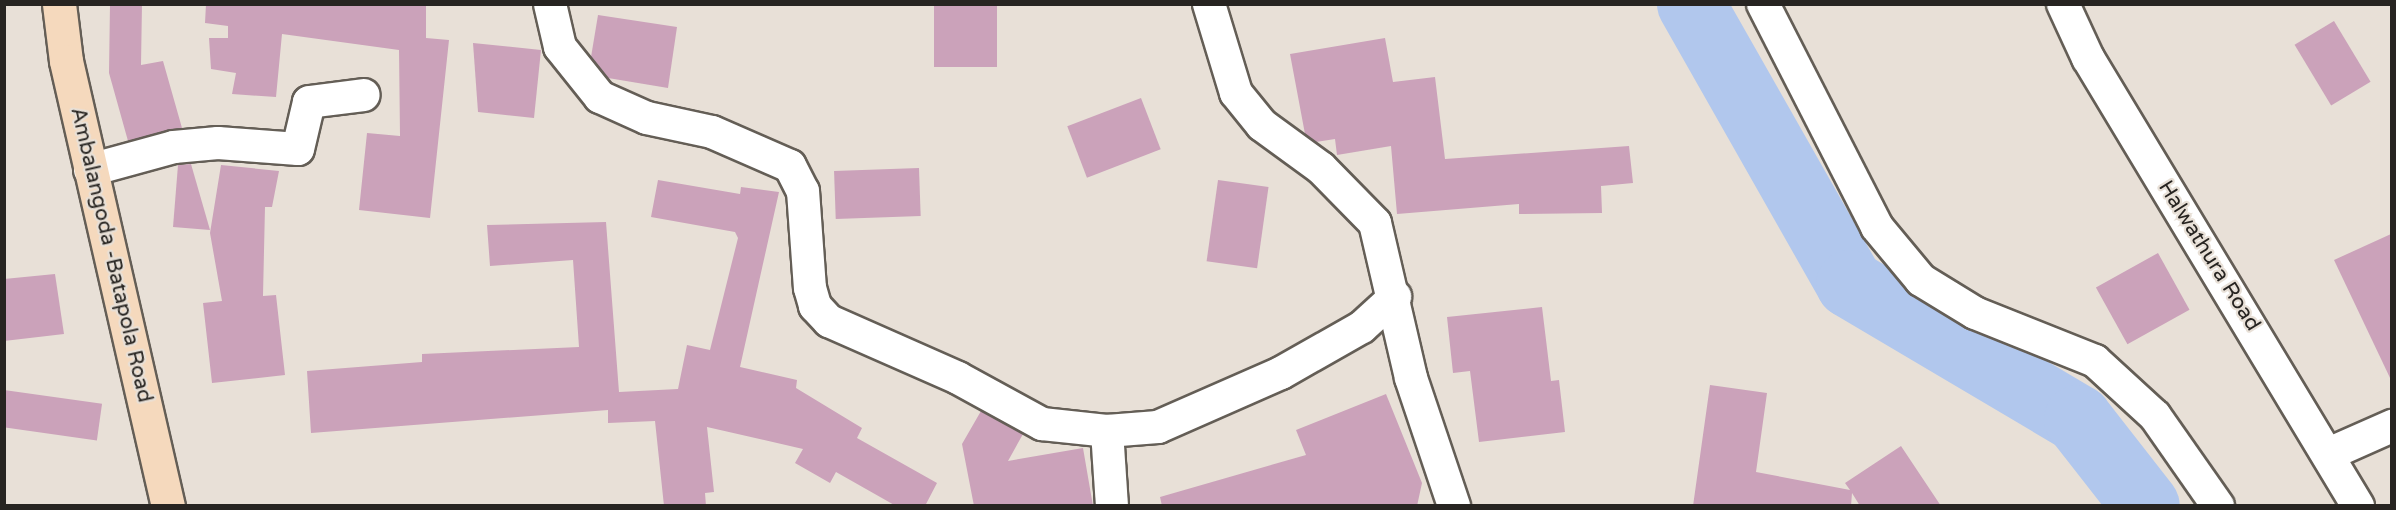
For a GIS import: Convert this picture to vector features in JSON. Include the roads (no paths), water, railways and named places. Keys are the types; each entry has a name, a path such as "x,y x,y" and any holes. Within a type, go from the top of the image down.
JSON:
{"main road":[{"name":"Ambalangoda -Batapola Road","path":"59,4 90,170 168,506"}],"street":[{"path":"550,4 560,47 600,97 647,118 712,132 790,166 803,191 813,297 829,321 958,378 1042,424 1107,431 1158,427 1204,410 1362,327 1395,297"},
{"path":"1209,4 1236,93 1262,125 1321,168 1375,224 1395,297 1411,378 1454,506"},
{"path":"1763,4 1877,227 1921,280 1975,313 2095,362 2155,416 2218,506"},
{"name":"Halwathura Road","path":"2063,4 2088,58 2331,453 2358,506"},
{"path":"90,170 174,147 218,143 298,149 309,102 364,95"},
{"path":"2331,453 2391,426"},
{"path":"1107,431 1112,506"}],"waterway":[{"path":"1691,4 1850,284 2078,419 2146,506"}]}
